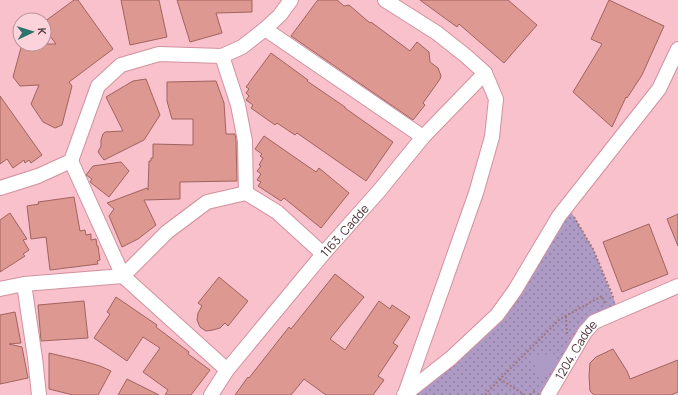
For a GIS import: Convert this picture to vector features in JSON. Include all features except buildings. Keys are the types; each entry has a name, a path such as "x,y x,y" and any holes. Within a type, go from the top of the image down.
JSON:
{"street":[{"path":"227,370 123,276 71,161 98,86 121,65 160,54 222,56 242,47 265,29 280,15 290,0"},
{"path":"385,0 437,33 466,56 485,73 496,99 492,138 476,193 404,395"},
{"path":"265,29 423,137"},
{"path":"404,395 451,358 498,314 515,290 559,216 659,89 678,48"},
{"path":"222,56 238,105 245,141 246,193"},
{"name":"1163. Cadde","path":"211,395 227,370 324,254 379,192 423,137 485,73"},
{"path":"0,188 38,176 71,161"},
{"path":"0,289 24,284 123,276 167,232 207,202 246,193 277,212 324,254"},
{"path":"24,284 39,395"},
{"name":"1204. Cadde","path":"548,395 585,332 594,322 678,286"}],"path":[{"path":"567,205 593,249 614,314"},
{"path":"485,395 560,319 602,296 614,314"},
{"path":"566,316 567,338"},
{"path":"500,379 525,395"}],"shaded area":[{"path":"567,205 593,249 619,312 594,322 548,395 405,395 497,315"},
{"path":"560,354 542,382 530,355"}]}
